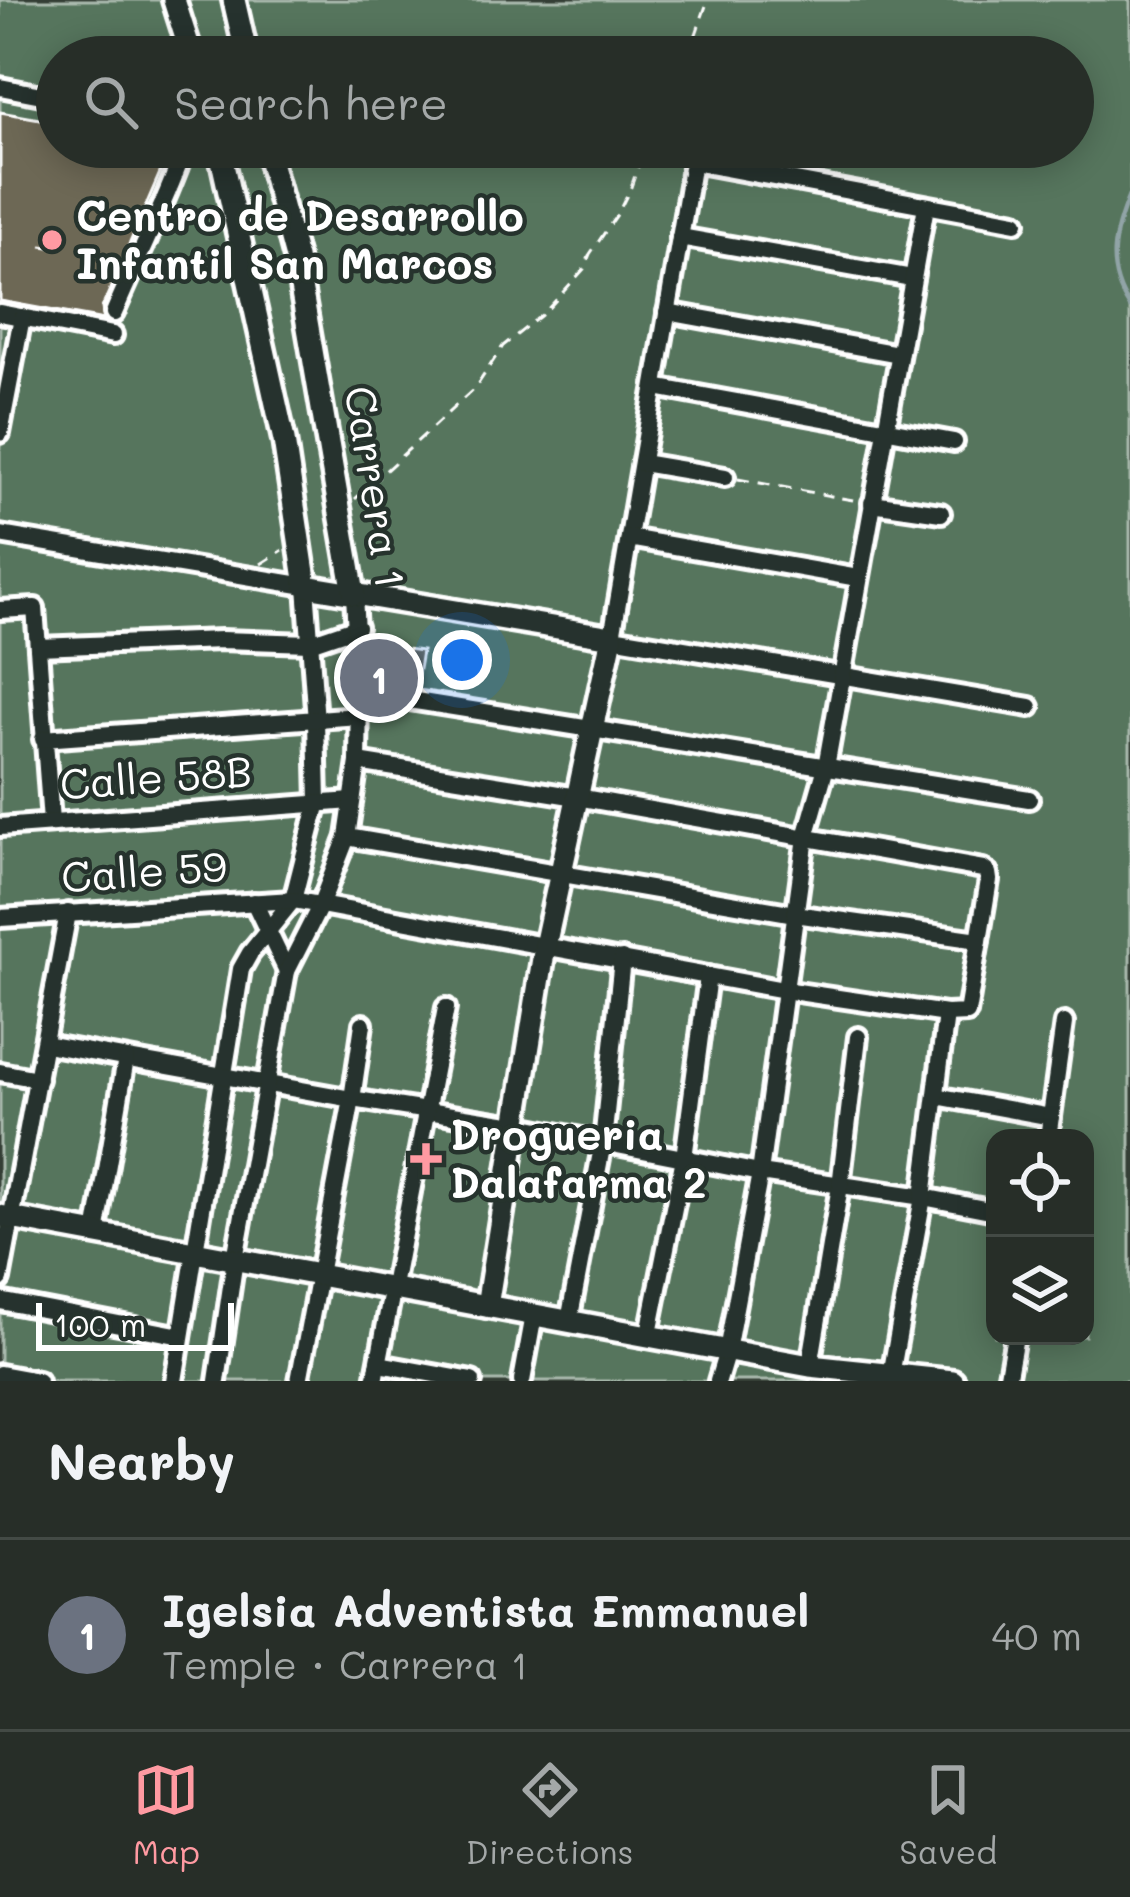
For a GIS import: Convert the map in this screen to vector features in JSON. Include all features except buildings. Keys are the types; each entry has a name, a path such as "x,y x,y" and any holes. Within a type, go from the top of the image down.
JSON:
{"street":[{"path":"174,0 185,36"},
{"path":"234,0 242,36"},
{"path":"0,87 36,94"},
{"path":"114,313 178,168"},
{"path":"174,1381 241,968 293,900 318,802 306,586 284,440 224,168"},
{"name":"Carrera 1","path":"217,1381 287,971 347,837 358,762 358,627 296,258 272,168"},
{"path":"487,1306 545,946 612,638 691,168"},
{"path":"724,168 1016,222"},
{"path":"718,1381 760,1173 806,837 826,767 926,206"},
{"path":"680,237 913,278"},
{"path":"667,312 899,354"},
{"path":"0,313 113,335"},
{"path":"0,433 22,317"},
{"path":"655,387 954,442"},
{"path":"641,463 725,477"},
{"path":"872,503 941,513"},
{"path":"0,535 1030,707"},
{"path":"629,538 858,578"},
{"path":"0,610 34,608 51,822"},
{"path":"38,647 221,640 310,643 358,627"},
{"path":"359,692 1029,799"},
{"path":"43,739 359,716"},
{"path":"358,762 806,837 988,873 967,1013 946,1014 923,1197 891,1378"},
{"name":"Calle 58B","path":"0,827 352,801"},
{"path":"347,837 795,914 979,940"},
{"name":"Calle 59","path":"0,918 293,900 784,990 946,1014"},
{"path":"254,902 287,971"},
{"path":"0,1280 7,1217 68,913"},
{"path":"568,1322 603,1142 622,959"},
{"path":"648,1338 684,1158 708,976"},
{"path":"446,1008 377,1372 472,1381"},
{"path":"1049,1129 1064,1022"},
{"path":"299,1381 363,1024"},
{"path":"810,1366 840,1186 858,1037"},
{"path":"45,1044 986,1209"},
{"path":"97,1234 127,1059"},
{"path":"0,1072 38,1079"},
{"path":"936,1096 1051,1117"},
{"path":"7,1217 648,1338 891,1378 953,1381"},
{"path":"0,1301 181,1336"},
{"path":"522,1381 533,1315"},
{"path":"1007,1381 1013,1345"},
{"path":"0,1374 38,1381"}],"path":[{"path":"695,36 708,0"},
{"path":"340,510 476,387 503,346 544,313 584,269 618,214 638,168"},
{"path":"40,246 56,248"},
{"path":"725,477 872,503"},
{"path":"245,576 299,540"}],"green space":[{"path":"0,0 1130,0 1130,1381 0,1381"}],"waterway":[{"path":"1130,193 1114,251 1117,278 1130,307"}],"place":[{"name":"Centro de Desarrollo Infantil San Marcos","path":"52,240"},
{"name":"Igelsia Adventista Emmanuel","path":"379,678"},
{"name":"Drogueria Dalafarma 2","path":"426,1159"}]}
